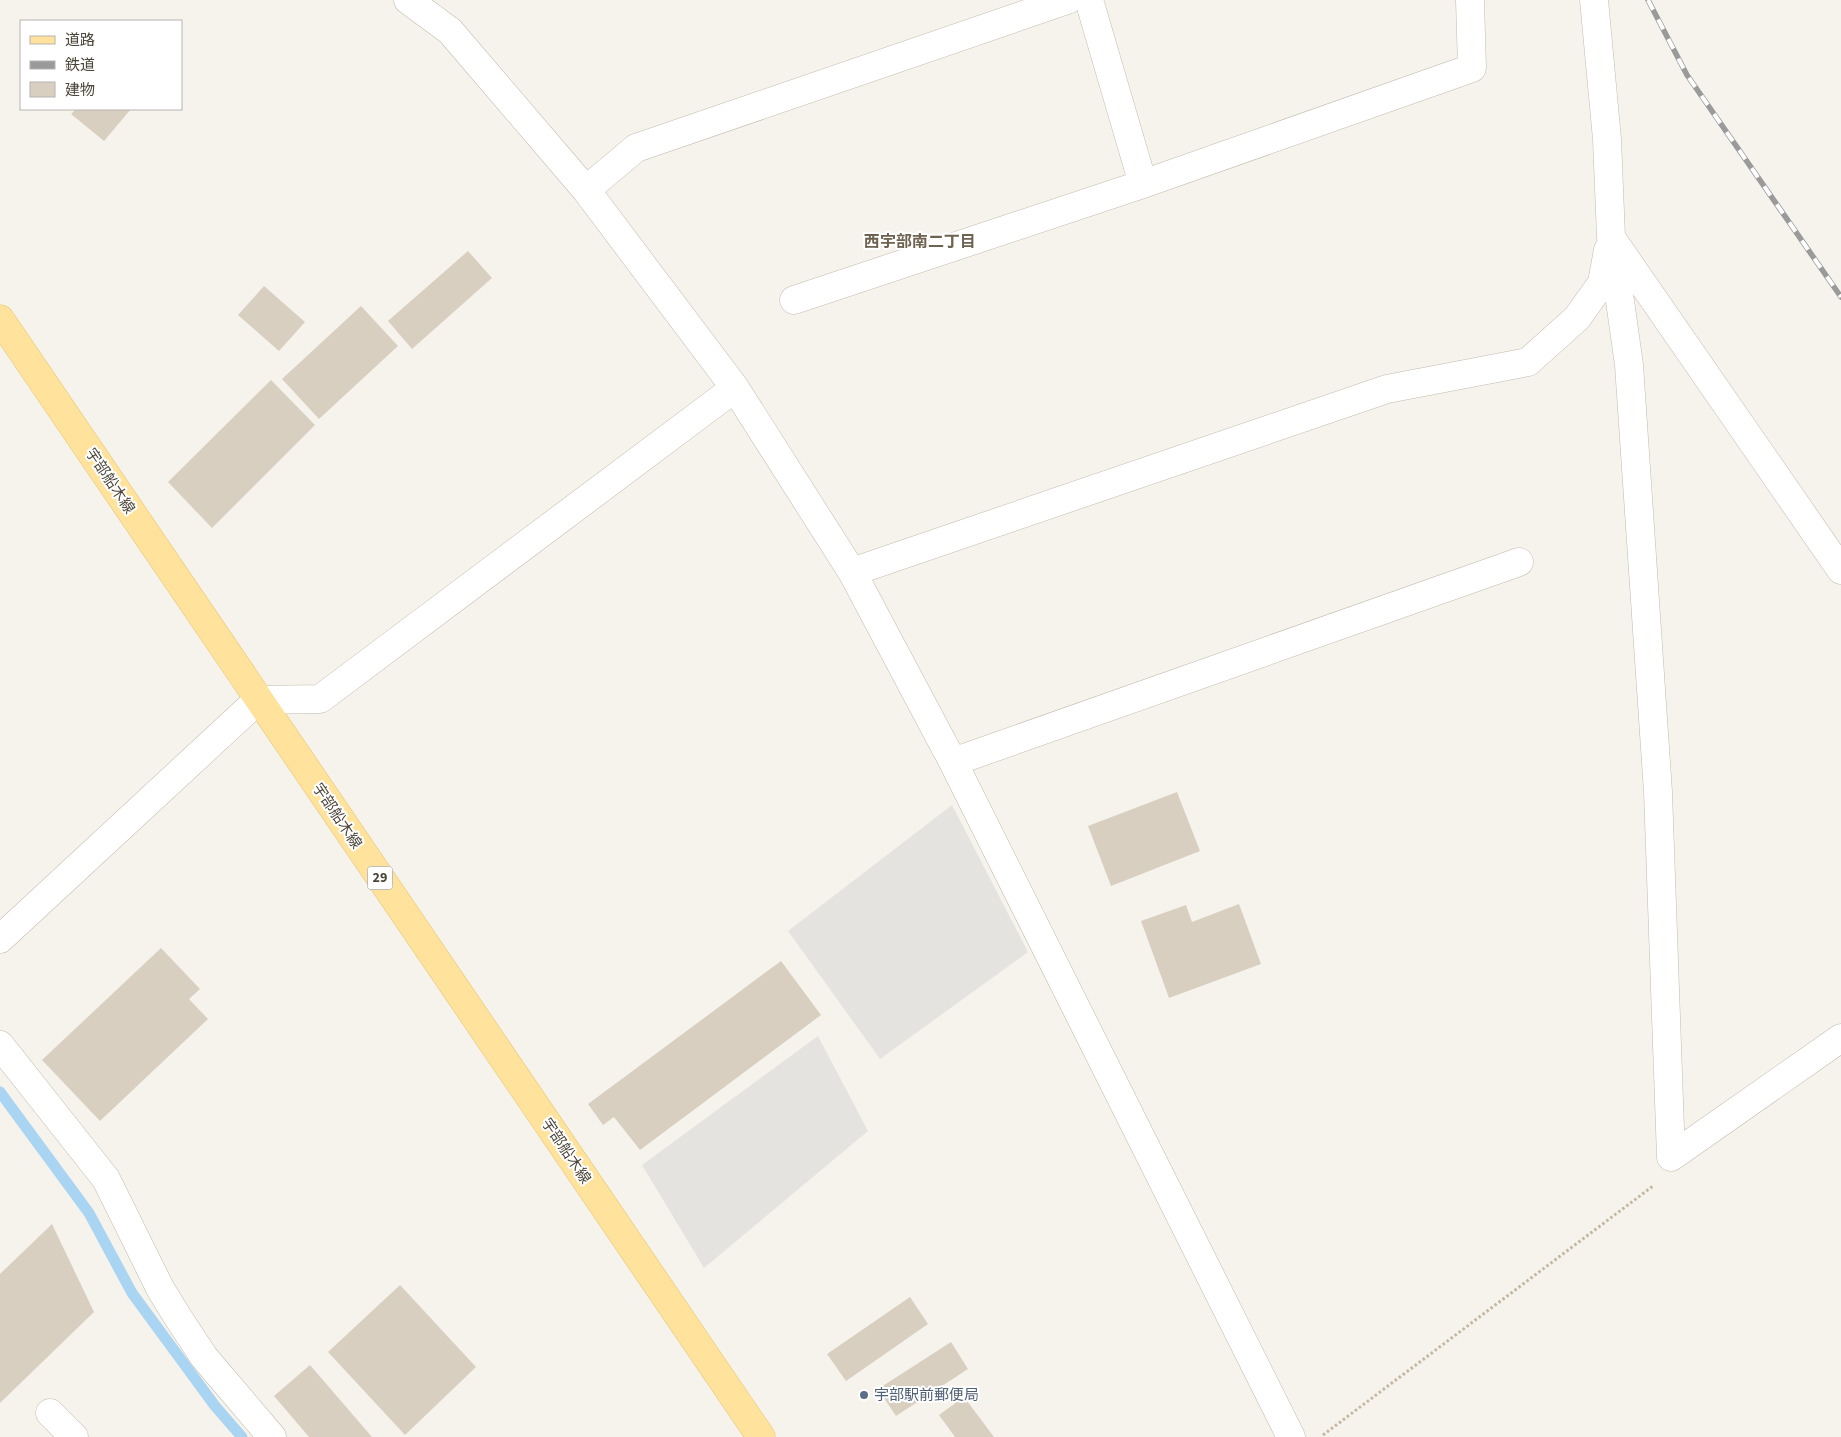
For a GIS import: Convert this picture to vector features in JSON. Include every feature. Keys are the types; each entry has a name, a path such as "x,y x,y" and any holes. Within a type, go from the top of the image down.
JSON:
{"main road":[{"name":"宇部船木線","path":"0,319 761,1437"}],"street":[{"path":"408,0 450,30 586,190 736,388 852,572 953,762 1291,1437"},
{"path":"586,190 636,148 1068,0"},
{"path":"1089,0 1143,184"},
{"path":"794,300 1143,184 1472,68 1470,0"},
{"path":"1594,0 1607,139 1611,237 1629,365 1657,782 1671,1157"},
{"path":"1611,237 1841,570"},
{"path":"852,572 1387,389 1528,362 1577,318 1602,282 1611,237"},
{"path":"0,938 258,700 320,699 736,388"},
{"path":"953,762 1519,562"},
{"path":"1671,1157 1841,1038"},
{"path":"0,1045 106,1179 161,1290 179,1319 204,1356 272,1437"},
{"path":"50,1413 74,1437"}],"path":[{"path":"1321,1437 1671,1172 1671,1157"}],"shaded area":[{"path":"952,805 1028,952 880,1059 788,931"},
{"path":"818,1036 868,1131 704,1268 642,1165"}],"building":[{"path":"75,110 130,110 104,141 71,114"},
{"path":"468,251 492,278 412,349 388,321"},
{"path":"264,286 305,322 279,351 238,315"},
{"path":"361,306 398,346 319,419 282,379"},
{"path":"271,380 315,425 212,528 168,482"},
{"path":"1177,792 1200,851 1111,886 1088,826"},
{"path":"1239,904 1261,964 1169,998 1141,921 1186,905 1192,922"},
{"path":"161,948 200,989 189,999 208,1019 100,1121 42,1060"},
{"path":"781,961 821,1015 640,1150 614,1117 603,1125 588,1104"},
{"path":"52,1224 94,1312 0,1403 0,1274"},
{"path":"400,1285 476,1367 405,1435 328,1352"},
{"path":"910,1297 928,1324 846,1381 827,1354"},
{"path":"951,1342 968,1369 896,1416 878,1389"},
{"path":"310,1365 372,1437 309,1437 274,1396"},
{"path":"964,1397 994,1437 955,1437 939,1415"}],"waterway":[{"path":"0,1092 89,1213 132,1293 215,1406 242,1437"}],"railway":[{"path":"1648,0 1687,75 1841,297"}],"place":[{"name":"宇部駅前郵便局","path":"864,1395"}],"district":[{"name":"西宇部南二丁目","path":"920,242"}]}
